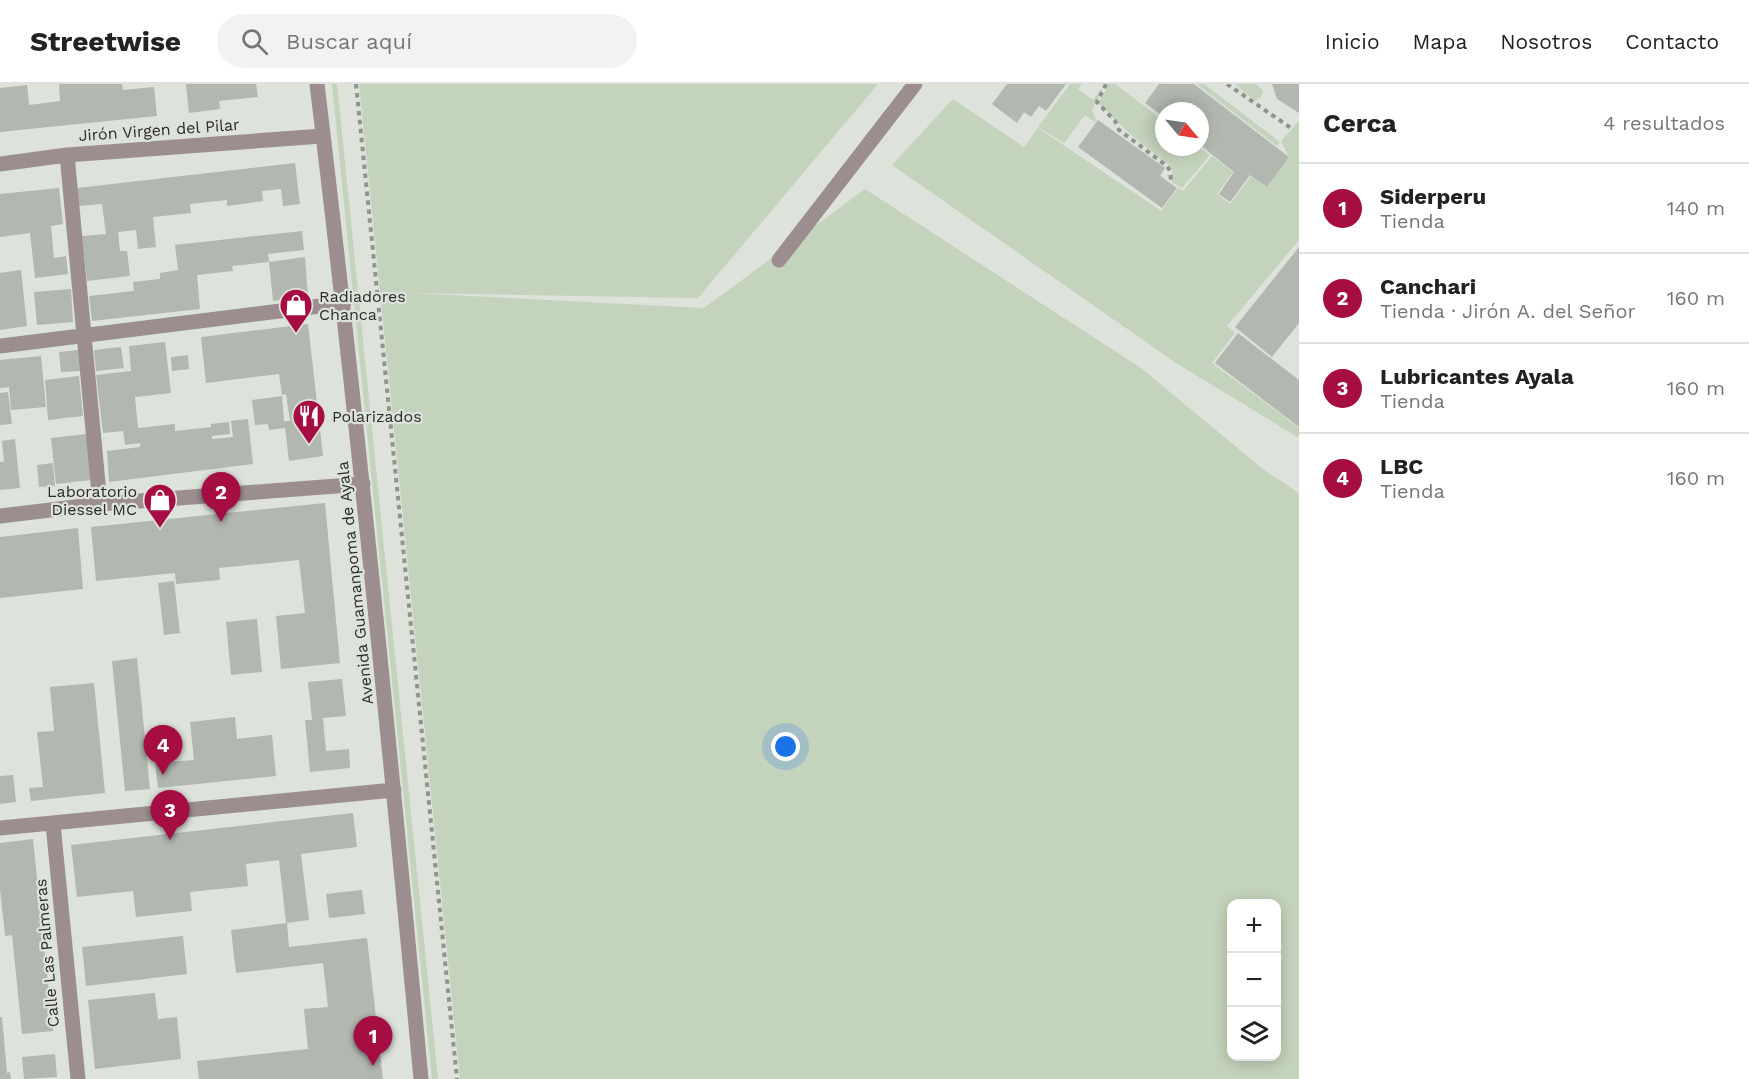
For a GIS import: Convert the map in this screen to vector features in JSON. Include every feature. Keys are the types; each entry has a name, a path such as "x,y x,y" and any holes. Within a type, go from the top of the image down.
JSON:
{"street":[{"name":"Avenida Guamanpoma de Ayala","path":"317,84 344,303 363,484 421,1079"},
{"path":"779,260 915,84"},
{"name":"Jirón Virgen del Pilar","path":"0,164 67,155 322,136"},
{"path":"67,155 100,504"},
{"path":"0,346 344,303"},
{"path":"0,516 100,504 363,484"},
{"path":"0,828 394,790"},
{"name":"Calle Las Palmeras","path":"53,824 78,1079"}],"path":[{"path":"356,84 458,1079"},
{"path":"1106,84 1097,102 1115,121 1119,130 1167,166 1171,180"},
{"path":"1227,84 1291,128"}],"green space":[{"path":"332,84 337,84 438,1079 432,1079"},
{"path":"359,84 878,84 698,298 411,293 704,308 865,189 1141,368 1264,470 1299,493 1299,1079 460,1079"},
{"path":"1070,84 1082,84 1078,89 1093,100 1102,88 1102,91 1092,110 1095,122 1085,115 1064,143 1038,127"},
{"path":"1107,84 1115,84 1155,114 1155,154 1131,135 1098,103"},
{"path":"1197,84 1204,84 1280,142 1277,146"},
{"path":"1235,84 1256,84 1263,91 1261,97 1255,101"},
{"path":"953,99 1024,147 1038,128 1161,211 1178,188 1183,191 1212,156 1233,172 1217,194 1230,204 1251,176 1267,187 1289,157 1281,141 1299,121 1299,240 1227,326 1235,333 1212,363 1299,428 1299,438 1176,363 892,165"},
{"path":"1210,155 1182,188 1172,182 1172,170 1158,156"}],"building":[{"path":"59,84 122,84 123,90 154,87 157,116 0,132 0,88 27,85 29,105 60,101"},
{"path":"186,84 256,84 258,97 219,101 220,109 189,113"},
{"path":"1007,84 1066,84 1046,111 1039,106 1031,117 1024,112 1017,123 992,104"},
{"path":"1159,84 1194,84 1289,157 1267,187 1250,175 1230,202 1219,194 1234,172 1209,152 1209,102 1155,102 1155,110 1145,103"},
{"path":"1272,84 1299,84 1299,113 1277,99"},
{"path":"1098,120 1165,168 1160,176 1177,188 1162,208 1078,147"},
{"path":"295,163 300,204 283,206 281,189 262,191 263,201 227,206 227,200 190,204 191,213 153,217 156,247 138,249 136,230 118,232 120,251 127,251 130,276 87,281 82,236 106,234 102,204 79,206 77,188"},
{"path":"59,188 63,224 51,226 54,258 66,256 68,274 35,278 30,233 0,237 0,194"},
{"path":"302,231 304,250 268,254 269,262 232,266 233,271 197,275 200,309 92,321 89,296 134,291 133,282 160,279 160,273 178,270 175,245"},
{"path":"1299,247 1299,323 1272,357 1235,327"},
{"path":"305,257 308,297 273,301 269,262"},
{"path":"21,270 27,326 0,330 0,273"},
{"path":"71,289 73,322 37,325 34,292"},
{"path":"308,324 323,456 289,461 285,428 269,430 268,424 255,425 252,400 282,396 284,421 290,421 286,394 282,395 279,374 206,383 201,337"},
{"path":"1238,333 1299,380 1299,427 1215,363"},
{"path":"165,342 171,393 135,397 138,428 175,424 175,431 211,427 211,424 229,422 230,434 212,436 212,439 233,437 231,421 248,419 253,464 109,482 107,451 140,447 140,443 125,445 123,431 103,433 96,375 131,371 129,346"},
{"path":"121,347 124,368 96,371 94,350"},
{"path":"78,350 80,371 61,372 59,352"},
{"path":"188,355 189,369 172,371 171,357"},
{"path":"41,356 46,407 11,410 9,387 0,388 0,360"},
{"path":"79,376 83,416 48,420 45,380"},
{"path":"8,392 12,424 0,425 0,393"},
{"path":"87,434 91,480 56,484 51,438"},
{"path":"15,439 20,488 0,490 0,462 4,462 2,441"},
{"path":"53,463 55,486 39,487 37,465"},
{"path":"325,503 340,663 281,669 276,616 305,613 299,560 219,568 220,580 176,584 175,573 96,581 91,527"},
{"path":"78,528 83,589 0,598 0,537"},
{"path":"174,581 180,633 164,635 158,583"},
{"path":"257,619 262,672 231,675 226,622"},
{"path":"137,658 150,789 125,791 112,661"},
{"path":"342,679 346,716 323,718 326,751 349,749 350,768 310,772 305,720 312,720 308,682"},
{"path":"94,683 105,793 31,801 29,788 43,787 37,732 54,731 50,687"},
{"path":"235,717 237,739 272,735 276,776 158,788 155,763 194,760 190,722"},
{"path":"13,775 16,802 0,804 0,776"},
{"path":"353,813 357,847 301,854 309,920 286,923 279,860 246,864 248,886 190,892 192,911 136,917 133,891 77,897 71,845"},
{"path":"33,839 53,1031 22,1034 12,935 5,936 0,889 0,843"},
{"path":"362,890 365,914 329,918 326,894"},
{"path":"287,923 289,947 367,938 383,1079 199,1079 197,1061 308,1049 304,1009 328,1007 323,963 236,973 231,930"},
{"path":"183,936 187,974 86,986 82,947"},
{"path":"155,993 158,1019 177,1017 181,1059 95,1069 88,1000"},
{"path":"0,1017 2,1017 7,1073 10,1072 11,1079 0,1079"},
{"path":"55,1054 57,1077 24,1079 22,1057"}],"place":[{"name":"Radiadores Chanca","path":"296,334"},
{"name":"Polarizados","path":"309,445"},
{"name":"Canchari","path":"221,522"},
{"name":"Laboratorio Diessel MC","path":"160,529"},
{"name":"LBC","path":"163,775"},
{"name":"Lubricantes Ayala","path":"170,840"},
{"name":"Siderperu","path":"373,1066"}]}
